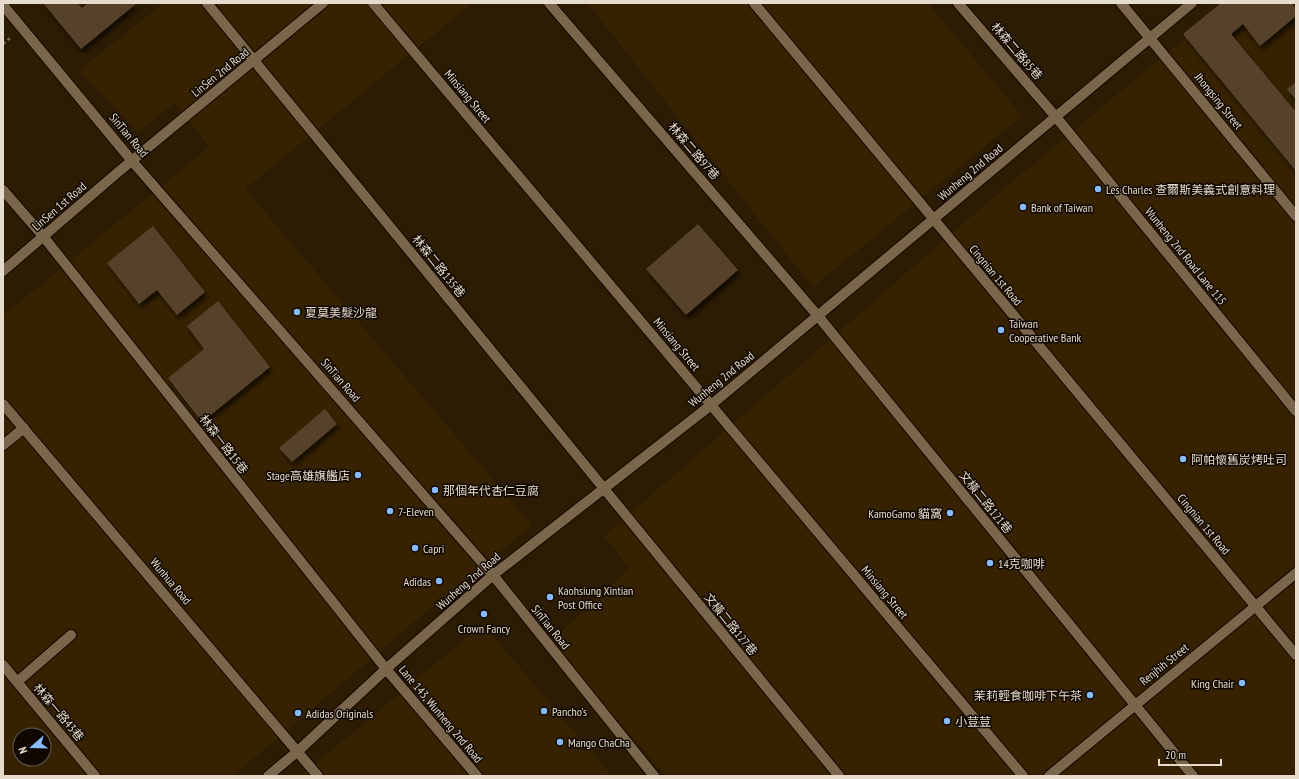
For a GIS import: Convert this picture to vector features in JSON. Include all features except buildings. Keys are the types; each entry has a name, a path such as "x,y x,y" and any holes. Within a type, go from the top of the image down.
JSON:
{"street":[{"name":"林森二路135巷","path":"207,3 603,488"},
{"name":"LinSen 2nd Road","path":"132,160 323,3"},
{"name":"Minsiang Street","path":"373,3 1023,776"},
{"name":"林森二路97巷","path":"550,3 818,316"},
{"name":"Cingnian 1st Road","path":"754,3 1296,655"},
{"name":"林森二路85巷","path":"958,3 1056,117"},
{"name":"Jhongsing Street","path":"1121,3 1296,216"},
{"name":"Wunheng 2nd Road","path":"268,776 298,751 386,669 494,575 603,488 711,405 1192,3"},
{"name":"SinTian Road","path":"3,5 132,160 494,575 654,776"},
{"name":"Wunheng 2nd Road Lane 115","path":"1056,117 1296,411"},
{"name":"LinSen 1st Road","path":"3,271 132,160"},
{"name":"林森一路15巷","path":"3,190 43,236 386,669"},
{"name":"文橫二路121巷","path":"818,316 1134,706 1193,776"},
{"name":"Wunhua Road","path":"3,404 318,776"},
{"path":"3,445 24,428"},
{"name":"文橫二路127巷","path":"603,488 839,776"},
{"name":"Renjhih Street","path":"1049,776 1296,573"},
{"path":"17,682 71,634"},
{"name":"林森一路43巷","path":"3,665 95,776"},
{"name":"Lane 143, Wunheng 2nd Road","path":"386,669 477,776"}],"shaded area":[{"path":"164,3 472,3 245,189 532,525 440,600 233,776 3,776 3,316 209,147 175,103 138,132 79,70"},
{"path":"587,3 928,3 1022,116 813,287"},
{"path":"1227,3 1296,3 1296,776 666,776 550,642 629,568 604,536 988,202"},
{"path":"483,624 612,776 301,776"}],"place":[{"name":"Les Charles 查爾斯美義式創意料理","path":"1098,189"},
{"name":"Bank of Taiwan","path":"1023,207"},
{"name":"夏莫美髮沙龍","path":"297,312"},
{"name":"Taiwan Cooperative Bank","path":"1001,330"},
{"name":"阿帕懷舊炭烤吐司","path":"1183,459"},
{"name":"Stage高雄旗艦店","path":"358,475"},
{"name":"那個年代杏仁豆腐","path":"435,490"},
{"name":"7-Eleven","path":"390,511"},
{"name":"KamoGamo 貓窩","path":"950,513"},
{"name":"Capri","path":"415,548"},
{"name":"14克咖啡","path":"990,563"},
{"name":"Adidas","path":"439,581"},
{"name":"Kaohsiung Xintian Post Office","path":"550,597"},
{"name":"Crown Fancy","path":"484,614"},
{"name":"King Chair","path":"1242,683"},
{"name":"茉莉輕食咖啡下午茶","path":"1090,695"},
{"name":"Pancho's","path":"544,711"},
{"name":"Adidas Originals","path":"298,713"},
{"name":"小荳荳","path":"947,721"},
{"name":"Mango ChaCha","path":"560,742"}]}
